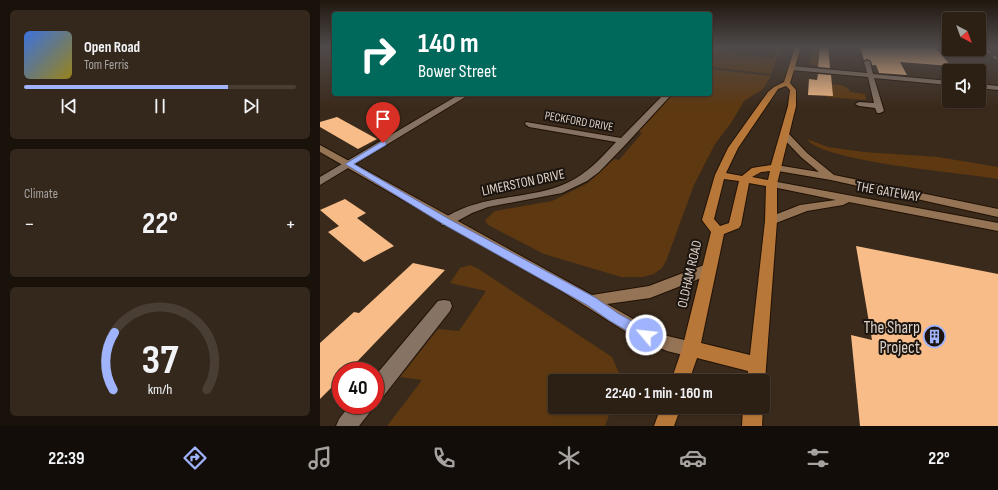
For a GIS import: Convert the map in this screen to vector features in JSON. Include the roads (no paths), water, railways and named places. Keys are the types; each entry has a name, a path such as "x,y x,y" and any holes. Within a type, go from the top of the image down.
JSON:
{"highway":[{"path":"691,349 756,373 771,221 772,184 792,106 793,90 787,83 792,68"},
{"name":"OLDHAM ROAD","path":"682,374 691,349 718,232 708,220 720,175 733,148 766,100 776,88 787,83"},
{"path":"718,232 735,225 745,179 750,173 758,168 776,168"},
{"path":"720,175 772,184"},
{"path":"664,426 668,414"},
{"path":"752,426 753,414"}],"street":[{"path":"859,104 880,109 869,67"},
{"path":"792,68 942,82"},
{"path":"986,87 998,88"},
{"path":"320,182 462,96"},
{"name":"LIMERSTON DRIVE","path":"446,222 471,209 491,203 551,193 572,187 584,180 595,170 666,96"},
{"name":"PECKFORD DRIVE","path":"529,124 624,141"},
{"path":"785,135 804,155 831,177"},
{"path":"320,148 446,222 592,301 614,318 654,340 691,349"},
{"name":"THE GATEWAY","path":"776,168 831,177 998,212"},
{"name":"THE GATEWAY","path":"772,184 855,201 998,226"},
{"path":"771,221 804,208 855,201"},
{"path":"592,301 613,296 650,292 709,269"},
{"path":"384,380 444,306"},
{"path":"346,426 356,414"}],"place":[{"name":"The Sharp Project","path":"935,337"}]}
